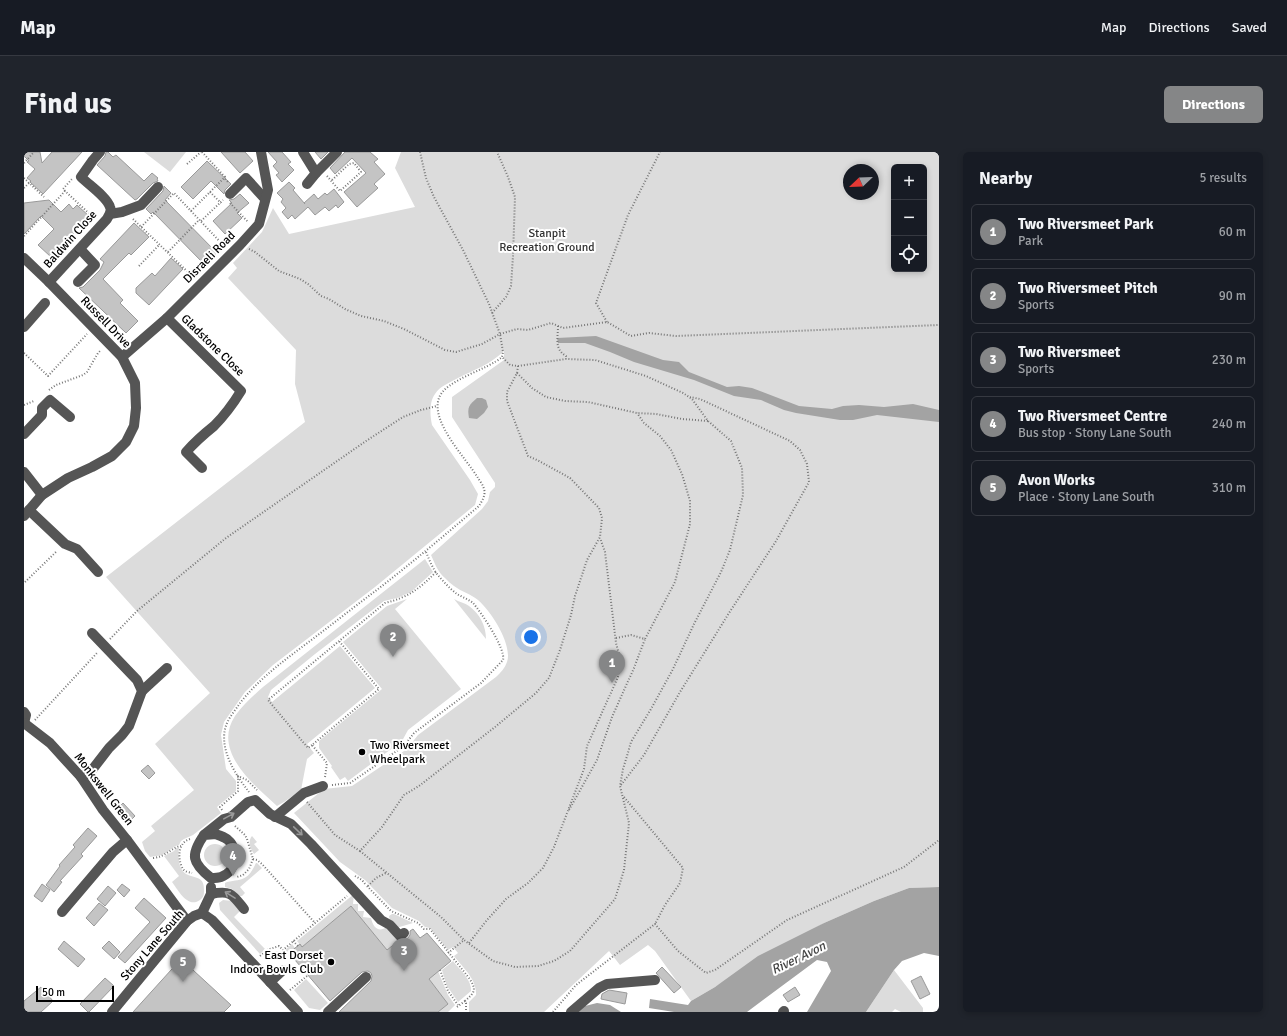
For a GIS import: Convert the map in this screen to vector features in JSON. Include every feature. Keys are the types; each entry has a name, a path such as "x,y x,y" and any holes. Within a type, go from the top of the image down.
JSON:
{"street":[{"name":"Baldwin Close","path":"49,282 102,225 110,214 111,208 107,202 81,177 100,152"},
{"name":"Disraeli Road","path":"122,357 167,318 259,224 268,190 261,152"},
{"path":"303,152 318,171"},
{"path":"307,184 337,152"},
{"path":"232,192 246,178 266,199"},
{"path":"110,214 141,205 158,187"},
{"path":"78,282 95,265 80,249"},
{"name":"Russell Drive","path":"24,258 122,357 135,383 136,408 134,426 126,442 112,456 68,478 42,495 26,513 64,544 77,549 98,572"},
{"path":"24,327 45,303"},
{"name":"Gladstone Close","path":"167,318 241,391 229,409 214,426 194,442 186,452 202,468"},
{"path":"24,434 42,415 42,408 50,400 70,417"},
{"path":"24,472 42,495"},
{"path":"92,633 137,680 142,691"},
{"path":"81,777 92,770 109,748 122,735 128,726 142,691 167,668"},
{"path":"24,712 26,715 26,724"},
{"name":"Monkswell Green","path":"26,724 50,743 81,777 102,810 127,840 187,921"},
{"path":"275,817 304,793 323,786"},
{"path":"204,835 216,834 228,840 235,849 235,861 230,871 221,877 211,878 202,871 195,861 196,847 204,835 224,819 231,817 248,802 255,800 270,814 291,824 381,920 390,925 400,936 404,933"},
{"name":"Monkswell Green","path":"62,912 103,863 127,840"},
{"path":"202,913 211,894 211,878"},
{"path":"211,894 228,892 244,909"},
{"name":"Stony Lane South","path":"112,1012 187,921 202,913 212,920 298,1012"},
{"path":"270,982 283,970"},
{"path":"328,1012 366,977"},
{"path":"571,1012 599,988 607,984 655,980"}],"path":[{"path":"24,163 34,152"},
{"path":"187,164 201,152 225,177 224,178 232,192"},
{"path":"420,152 426,178 434,197 463,250 492,313 500,334 502,357 510,365 518,366 566,359 595,360 646,376 689,397 700,399 790,441 800,450 807,464 810,482 776,541 680,692 644,755 620,786"},
{"path":"492,313 506,297 511,286 515,198 497,152"},
{"path":"660,152 628,215 596,303 607,322 631,336 649,333 676,336 939,325"},
{"path":"318,171 331,181 340,191 361,172 354,163 350,164 331,181"},
{"path":"24,178 44,197"},
{"path":"191,211 224,178"},
{"path":"24,188 29,183"},
{"path":"24,236 65,191 102,225"},
{"path":"210,192 221,203"},
{"path":"141,227 174,194 232,253"},
{"path":"168,252 200,220 226,198 255,229"},
{"path":"124,211 201,284"},
{"path":"139,266 159,245"},
{"path":"240,245 255,252 279,271 308,284 321,296 345,309 361,316 384,321 404,329 445,350 456,352 482,344 500,334 517,329 528,330 551,323 563,328 607,322"},
{"path":"558,326 557,346 561,353 566,356 566,359"},
{"path":"24,353 48,376 93,327"},
{"path":"48,390 56,385 83,376 98,353 108,343"},
{"path":"255,800 231,766 225,746 224,734 227,723 246,696 283,661 426,552 480,506 484,498 484,488 473,470 451,441 437,406 439,396 444,390 471,373 498,361 502,357"},
{"path":"360,851 382,827 404,795 419,786 496,727 536,693 548,678 562,643 587,560 600,537 602,518 599,508 570,478 528,456 507,401 507,392 517,373 518,366"},
{"path":"517,373 532,388 546,397 565,401 588,402 637,413 708,421"},
{"path":"302,795 335,835 360,851 440,917 464,940 493,961 515,967 538,966 554,961 570,951 615,899 624,870 629,823 620,786 623,769 631,742 673,669 694,624 722,572 730,550 742,495 742,468 731,441 708,421 689,397"},
{"path":"24,405 39,398"},
{"path":"26,724 137,611 226,538 403,417 437,406"},
{"path":"566,814 597,760 612,717 645,639 675,582 690,524 690,501 682,474 671,450 660,436 644,423 637,413"},
{"path":"469,943 506,899 528,883 543,868 554,847 584,769 587,746 618,677 620,658 605,552 600,537"},
{"path":"24,582 64,544"},
{"path":"312,744 327,763 323,786 350,783 404,746 414,732 481,683 503,660 504,657 496,637 480,611 471,602 455,592 436,572 426,552"},
{"path":"339,641 379,689 308,748 268,700 339,641 386,603 398,600 412,593 436,572"},
{"path":"616,638 631,635 645,639"},
{"path":"224,813 220,807 238,791 238,776"},
{"path":"552,1012 576,985 656,924 665,905 680,883 682,868 623,796"},
{"path":"656,924 678,951 706,973 715,970 787,920 904,867 939,840"},
{"path":"145,864 152,858 159,857 170,852 176,847 181,846 180,857 184,869 186,872 194,874"},
{"path":"253,859 262,864 315,923"},
{"path":"368,887 376,878 386,873"},
{"path":"364,882 362,884 368,887 391,911 418,923 424,929 430,929 469,978 474,986 473,994 458,1006 448,991 440,970"},
{"path":"253,964 267,950 279,946 283,950 354,891"},
{"path":"448,953 464,940"},
{"path":"293,941 298,946"},
{"path":"287,991 307,976"},
{"path":"465,1000 466,1012"}],"green space":[{"path":"144,152 186,152 170,172"},
{"name":"Stanpit Recreation Ground","path":"401,152 939,152 939,887 909,888 874,901 824,923 691,1001 655,951 648,945 620,965 609,951 544,1012 469,1012 469,1002 476,995 476,989 469,974 454,956 458,953 453,947 448,950 430,928 425,927 419,921 392,908 365,880 340,862 294,813 324,789 352,786 407,749 418,735 496,677 503,670 507,662 507,647 504,638 489,612 478,600 454,586 443,576 437,568 431,555 482,509 488,501 490,492 495,487 495,483 452,417 452,397 504,360 504,351 488,363 442,387 433,397 431,405 430,413 432,425 478,494 475,505 375,587 273,665 245,692 224,722 221,735 226,769 236,781 236,791 217,807 221,813 193,835 181,841 179,845 158,856 150,857 145,851 142,842 155,831 151,826 194,790 155,744 210,693 106,577 305,422 295,384 296,350 228,278 237,268 233,263 262,232 273,208 289,234 415,207 395,168"},
{"path":"425,559 433,572 411,592 397,598 384,601 271,690 268,697 272,702 340,646 375,688 307,744 314,753 307,759 301,790 277,806 247,777 238,766 232,754 228,742 229,729 235,716 263,687"},
{"path":"407,599 395,609 461,689 408,730 402,741 348,781 345,777 340,780 319,748 319,741 382,689 343,642 387,606"},
{"path":"454,599 473,609 484,625 486,639"},
{"path":"252,836 257,842 254,844 259,850 254,854 250,843"},
{"path":"215,844 223,847 226,855 223,863 215,866 207,863 204,855 207,847"},
{"path":"176,848 179,848 179,862 183,872 189,876 199,878 203,883 204,895 196,902 187,900 180,894 172,882 179,876 164,856 174,851"},
{"path":"256,863 262,868 240,887 245,893 242,896 239,896 232,889 225,887 225,883 227,882 242,879 248,876"},
{"path":"354,894 353,904 358,904 358,911 364,911 363,917 371,918 376,928 384,929 387,927 401,939 387,950 351,906 302,947 297,941"},
{"path":"223,900 232,901 240,911 234,917 265,949 260,954 220,910 219,903"},
{"path":"392,914 413,923 396,928 390,921 389,916"},
{"path":"292,944 295,948 289,953 287,951 278,957 267,958 272,952 280,951 282,953"},
{"path":"453,961 465,975 471,987 471,991 458,1002 447,986 442,970"},
{"path":"894,970 923,1008 923,1012 901,1012 895,1009 892,1012 866,1012"},
{"path":"438,971 448,995 455,1005 448,1012 438,1012 448,1004 429,979"},
{"path":"306,979 328,1003 320,1010 309,1008 294,990"}],"water":[{"path":"596,336 663,360 679,362 689,372 727,387 739,386 752,388 799,406 832,409 843,406 859,405 884,407 913,404 939,410 939,422 877,415 853,420 840,420 796,413 784,410 761,400 734,396 694,380 634,362 585,343 558,343 557,338"},
{"path":"477,398 486,400 488,407 477,419 469,418 469,406"},
{"name":"River Avon","path":"939,887 939,956 924,953 902,961 894,970 866,1012 807,1012 831,971 827,962 817,960 747,1012 674,1012 649,1008 650,999 688,1005 691,1001 715,987 758,956 824,923 874,901 909,888"},
{"path":"597,1003 610,1005 621,1012 574,1012 577,1008"}],"building":[{"path":"24,152 40,152 42,163 52,152 82,152 43,194 27,178 35,169 27,162 29,161 24,156"},
{"path":"106,152 113,157 116,155 144,181 152,173 158,178 158,181 153,183 135,200 97,165 105,156"},
{"path":"221,152 245,152 253,161 240,173"},
{"path":"268,152 282,152 291,162 288,164 294,170 282,182 276,175 279,173 273,166 277,162"},
{"path":"315,152 328,152 321,159"},
{"path":"345,152 370,152 378,159 374,162 385,174 374,184 378,188 357,207 344,192 366,173 352,158 335,174 330,168"},
{"path":"207,161 231,184 225,190 224,194 211,181 193,199 181,187"},
{"path":"289,182 295,188 293,190 304,203 314,194 318,199 325,193 327,195 334,189 344,202 338,208 336,205 329,211 325,207 315,215 308,207 295,219 292,215 288,219 282,212 286,208 281,202 283,199 277,193"},
{"path":"164,186 171,193 165,200 217,253 205,265 153,212 151,214 146,209 163,191"},
{"path":"240,194 249,203 237,213 242,218 225,234 213,221 232,203 229,200 234,199"},
{"path":"49,200 61,212 69,204 73,209 77,205 90,217 51,257 38,245 54,229 41,216 24,234 24,203"},
{"path":"134,223 149,237 131,255 129,253 103,279 123,300 120,303 138,321 126,333 79,288 83,287 100,270 104,262 100,259"},
{"path":"171,258 183,269 149,305 136,293 136,288 152,273 155,276"},
{"path":"148,765 155,773 149,779 141,771"},
{"path":"123,803 135,816 128,823 116,810"},
{"path":"88,828 97,836 81,854 83,856 60,881 62,882 54,892 46,885 60,866 59,865 75,847 73,845"},
{"path":"42,884 50,890 42,902 34,896"},
{"path":"122,884 130,890 124,897 117,890"},
{"path":"108,886 116,893 105,906 97,899"},
{"path":"144,898 166,918 125,963 118,957 150,922 135,908"},
{"path":"99,903 108,910 94,926 86,918"},
{"path":"351,906 387,950 397,942 401,942 408,938 410,931 413,929 420,938 427,933 451,961 429,979 448,1004 438,1012 339,1012 371,981 371,973 368,971 362,972 330,1001 289,953 300,944 302,947"},
{"path":"64,941 85,959 78,967 58,949"},
{"path":"109,941 120,952 114,959 102,948"},
{"path":"181,959 231,1005 224,1012 133,1012"},
{"path":"662,967 681,987 674,993 656,973"},
{"path":"921,976 930,994 920,999 911,981"},
{"path":"105,978 114,986 88,1012 80,1004"},
{"path":"41,987 53,1001 41,1012 24,1012 24,1001"},
{"path":"795,987 800,995 788,1002 783,995"},
{"path":"609,990 627,993 625,1004 601,999 602,994"}],"place":[{"name":"Two Riversmeet Pitch","path":"393,657"},
{"name":"Two Riversmeet Park","path":"612,683"},
{"name":"Two Riversmeet Wheelpark","path":"362,752"},
{"name":"Two Riversmeet Centre","path":"233,876"},
{"name":"East Dorset Indoor Bowls Club","path":"331,962"},
{"name":"Two Riversmeet","path":"404,971"},
{"name":"Avon Works","path":"183,982"}]}
